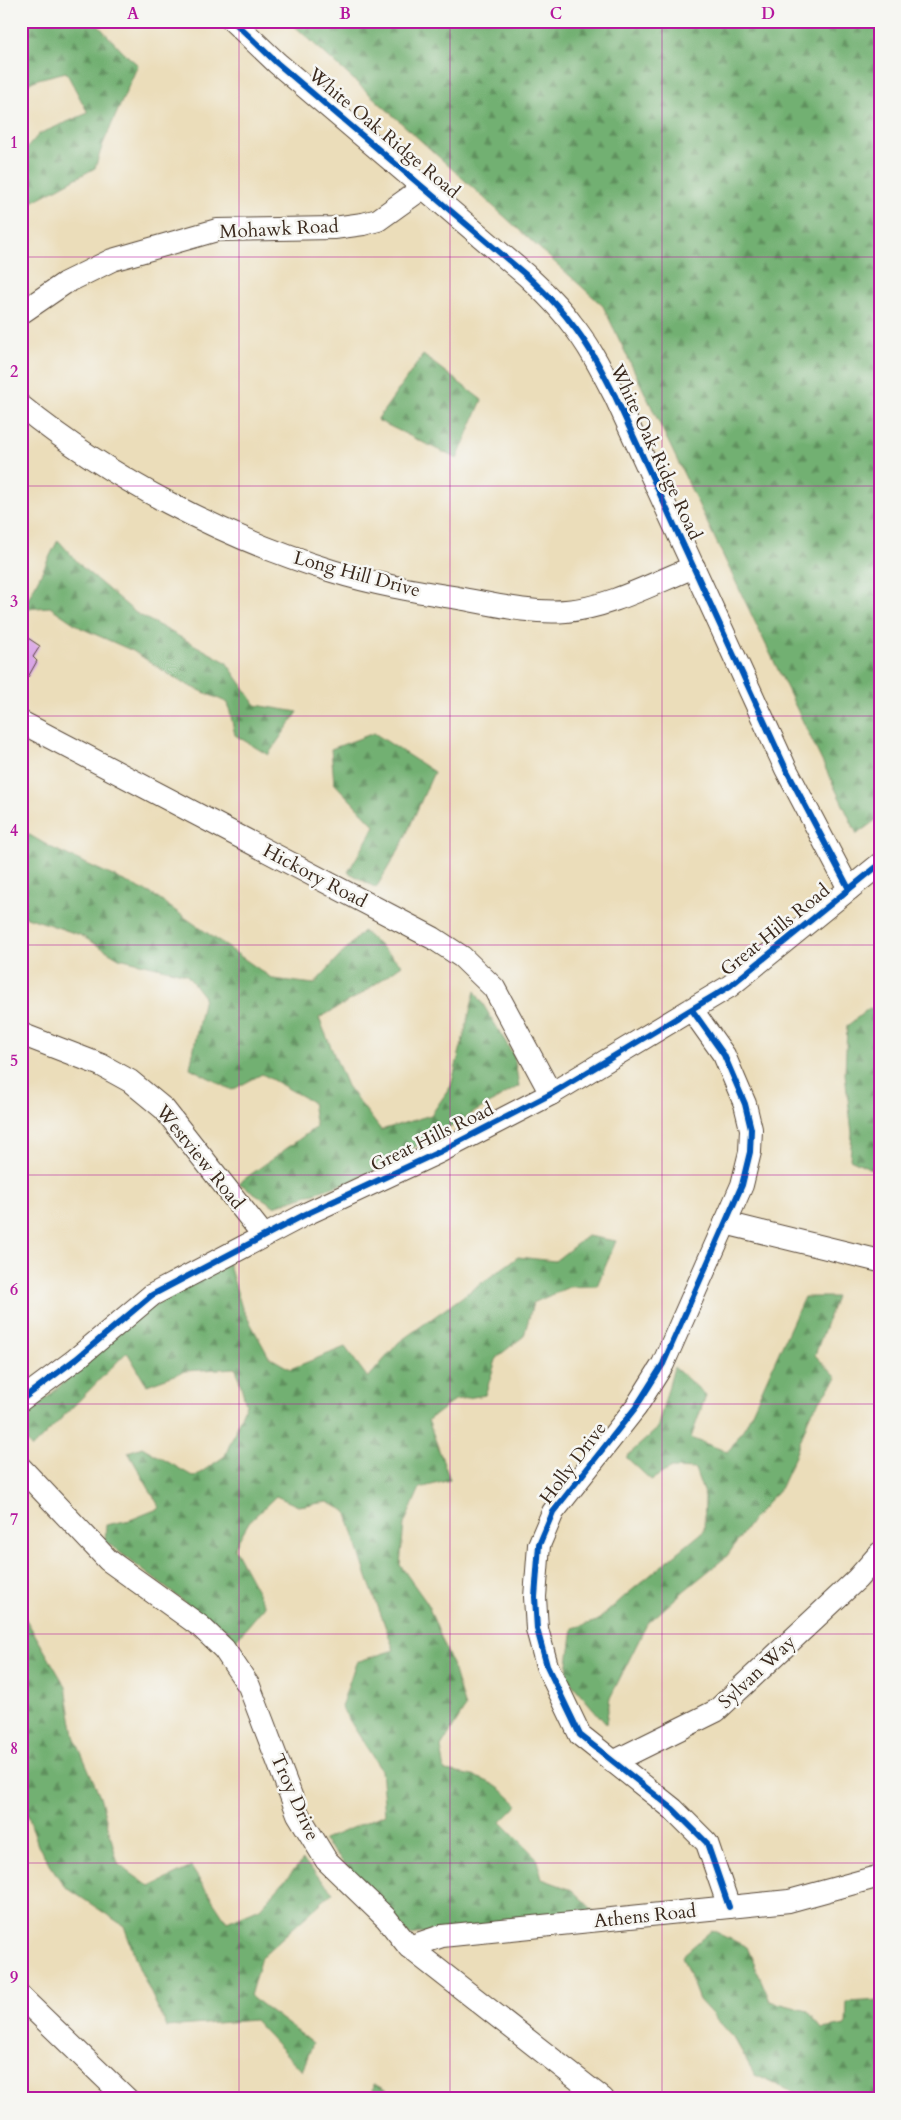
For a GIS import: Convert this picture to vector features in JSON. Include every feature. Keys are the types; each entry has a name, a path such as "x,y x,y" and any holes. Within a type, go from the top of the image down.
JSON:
{"street":[{"name":"White Oak Ridge Road","path":"233,21 277,63 526,275 551,299 582,337 615,396 786,769 850,889"},
{"name":"Mohawk Road","path":"21,313 65,284 112,260 217,230 334,228 363,224 378,220 424,187"},
{"name":"Long Hill Drive","path":"21,406 111,471 212,524 282,554 333,571 368,580 518,609 564,612 603,603 694,567"},
{"name":"Hickory Road","path":"21,722 432,938 462,957 494,988 551,1094"},
{"path":"850,889 880,864"},
{"name":"Great Hills Road","path":"21,1400 76,1359 152,1295 306,1214 439,1152 551,1094 730,986 850,889"},
{"name":"Holly Drive","path":"692,1010 724,1055 745,1104 750,1129 750,1152 742,1185 663,1364 636,1407 553,1512 539,1545 534,1597 537,1629 546,1666 580,1735 673,1809 707,1843 729,1907"},
{"name":"Westview Road","path":"21,1034 101,1065 130,1081 164,1109 264,1236"},
{"path":"725,1223 880,1261"},
{"name":"Troy Drive","path":"21,1468 108,1560 200,1626 224,1649 249,1686 298,1814 326,1860 386,1918 409,1947 603,2099"},
{"name":"Sylvan Way","path":"613,1762 716,1710 856,1579 880,1553"},
{"name":"Athens Road","path":"409,1947 442,1936 789,1901 880,1876"},
{"path":"21,1997 127,2099"}],"green space":[{"path":"21,21 94,21 138,65 103,144 95,168 21,208 21,155 39,134 88,113 66,72 38,79 21,87"},
{"path":"289,21 880,21 880,817 857,834 603,306"},
{"path":"423,355 482,400 457,459 377,420"},
{"path":"58,540 83,568 136,613 226,662 256,705 298,712 268,755 235,735 228,703 181,682 133,651 81,628 50,607 23,609"},
{"path":"374,733 434,772 402,844 376,888 348,872 375,826 334,783 331,749"},
{"path":"21,830 52,848 150,893 273,979 314,984 363,931 402,965 360,995 319,1018 347,1086 381,1130 431,1115 451,1086 475,991 514,1056 519,1086 364,1177 274,1206 239,1183 316,1127 312,1102 262,1074 232,1090 190,1068 204,997 186,974 119,958 80,935 24,916 27,888 21,885"},
{"path":"868,1009 880,1011 880,1173 850,1159 852,1133 845,1074 847,1026"},
{"path":"587,1236 616,1241 597,1286 569,1287 533,1303 524,1336 497,1357 485,1395 455,1400 428,1420 450,1480 420,1488 404,1524 400,1565 427,1603 452,1664 465,1708 441,1747 445,1771 485,1780 501,1790 518,1805 501,1822 536,1857 542,1879 572,1890 594,1911 409,1935 323,1840 385,1814 381,1770 341,1707 356,1662 394,1650 367,1577 346,1511 328,1502 298,1506 276,1496 249,1522 234,1548 265,1606 235,1641 105,1541 106,1525 130,1520 160,1508 128,1452 142,1447 194,1477 225,1456 246,1404 236,1368 185,1371 147,1385 127,1352 32,1448 21,1434 21,1421 141,1313 228,1262 242,1308 269,1357 290,1369 345,1347 368,1378 399,1342 518,1257 555,1261"},
{"path":"804,1297 836,1297 815,1355 837,1378 810,1414 795,1456 781,1487 752,1520 727,1556 647,1624 610,1698 606,1724 566,1677 573,1628 597,1621 704,1531 705,1497 695,1469 671,1468 651,1480 626,1457 657,1429 674,1367 706,1395 691,1438 728,1452 746,1425"},
{"path":"21,1611 66,1687 74,1736 100,1796 118,1864 150,1887 191,1867 227,1922 260,1908 303,1860 333,1892 261,1957 250,1996 313,2043 302,2071 254,2020 167,2027 139,1968 124,1926 64,1886 38,1846 21,1793"},
{"path":"712,1930 747,1947 770,2001 808,2011 822,2029 846,2025 847,2002 880,2000 880,2096 876,2099 796,2099 793,2092 755,2075 734,2038 699,2000 682,1956"},
{"path":"374,2084 402,2099 372,2099"}],"building":[{"path":"28,638 40,646 33,657 37,661 28,677 21,673 21,651"}],"cycle path":[{"path":"233,21 277,63 526,275 544,292 578,331 615,396 786,769 849,889"},
{"path":"21,1400 76,1359 152,1295 306,1214 439,1152 551,1094 730,986 880,864"},
{"path":"692,1010 724,1055 745,1104 751,1129 750,1152 742,1185 663,1364 636,1407 553,1512 539,1545 535,1597 537,1629 547,1666 580,1735 673,1809 707,1843 729,1907"}]}
